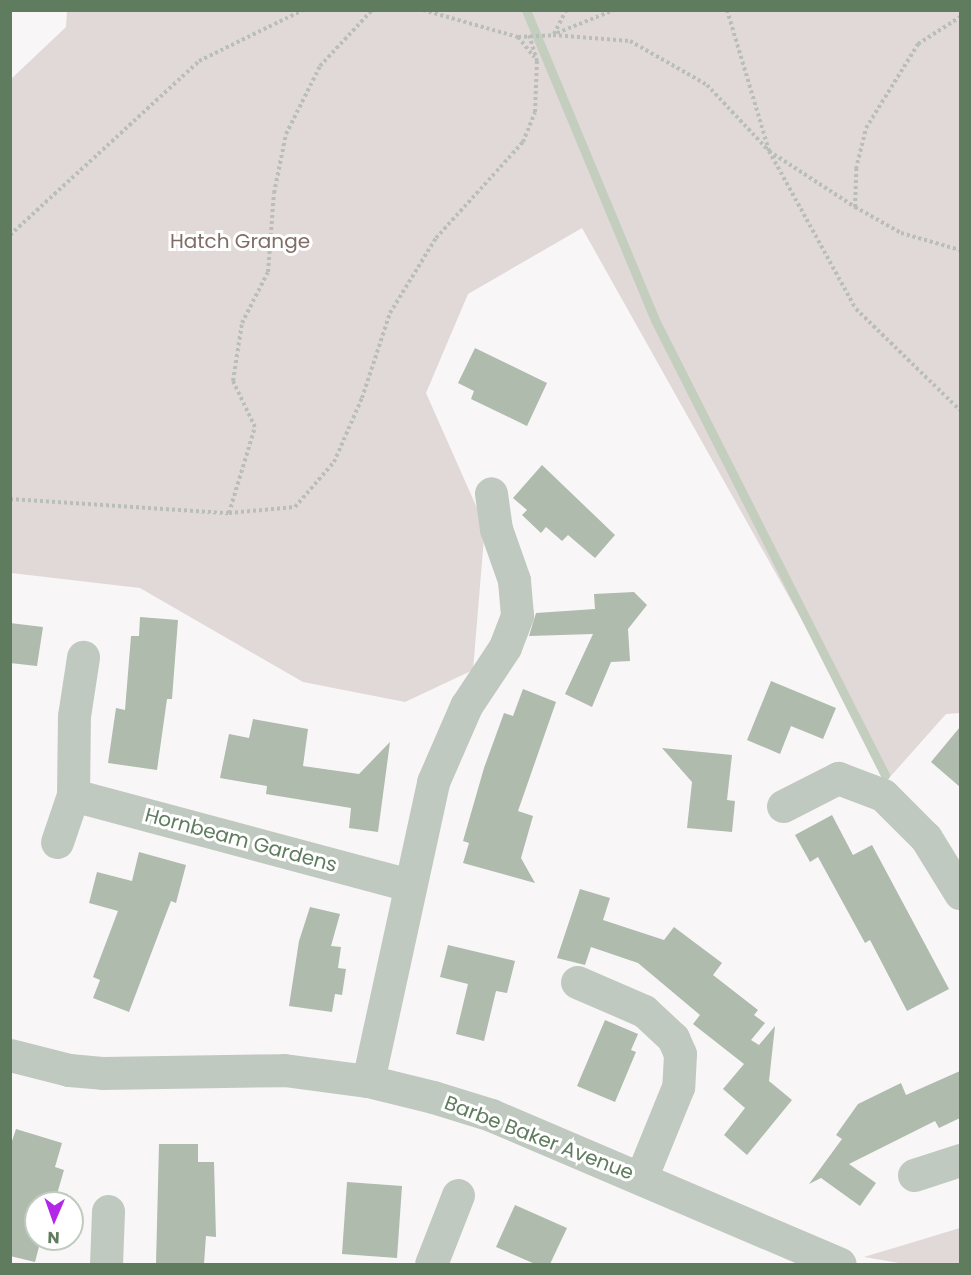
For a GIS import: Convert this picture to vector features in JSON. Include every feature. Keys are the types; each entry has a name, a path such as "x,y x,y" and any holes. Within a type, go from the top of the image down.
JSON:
{"street":[{"path":"368,1081 408,885 433,782 466,706 505,647 517,615 514,580 496,529 491,493"},
{"path":"57,842 73,795 74,716 83,657"},
{"path":"783,806 838,778 883,795 926,838 960,893"},
{"name":"Hornbeam Gardens","path":"73,795 408,885"},
{"path":"576,982 644,1011 673,1038 680,1054 678,1087 641,1178"},
{"name":"Barbe Baker Avenue","path":"10,1055 69,1070 102,1073 284,1070 368,1081 491,1115 641,1178 790,1254 840,1264"},
{"path":"914,1175 960,1160"},
{"path":"431,1264 458,1195"},
{"path":"106,1264 108,1211"}],"path":[{"path":"10,235 199,61 303,10"},
{"path":"229,513 255,427 233,381 242,322 268,272 274,193 286,135 320,66 372,10"},
{"path":"423,10 518,37 553,35 630,41 707,85 769,151 855,207 901,233 960,250"},
{"path":"553,35 566,10"},
{"path":"553,35 614,10"},
{"path":"727,10 769,151 856,309 960,411"},
{"path":"855,207 856,169 866,128 918,44 960,17"},
{"path":"10,499 229,513 295,507 334,462 362,398 390,313 436,238 523,142 535,112 537,61 529,35"},
{"path":"518,37 537,61"}],"green space":[{"name":"Hatch Grange","path":"67,11 960,11 960,713 946,714 890,777 582,228 468,294 426,393 485,526 473,670 405,702 303,682 140,588 11,573 11,79 66,27"},
{"path":"960,1228 960,1263 905,1264 864,1257"}],"building":[{"path":"475,348 547,383 527,426 471,399 474,391 458,383"},
{"path":"542,465 615,535 595,558 568,535 562,541 546,527 541,533 522,515 527,510 513,498"},
{"path":"634,592 647,605 628,629 630,661 611,662 592,707 565,694 593,634 529,636 536,613 595,609 594,594"},
{"path":"140,617 178,620 172,699 167,699 157,770 108,763 116,708 125,710 131,636 139,636"},
{"path":"10,623 43,627 37,666 10,663"},
{"path":"771,681 836,708 823,739 791,726 780,754 747,740"},
{"path":"523,689 556,702 518,811 533,816 521,858 535,883 463,863 469,843 463,841 484,768 504,713 513,716"},
{"path":"253,719 308,729 303,766 359,774 390,742 378,832 349,828 351,808 266,794 267,786 220,778 229,734 249,738"},
{"path":"960,727 960,787 931,762"},
{"path":"662,748 732,755 727,800 735,801 732,832 687,828 692,782"},
{"path":"832,815 853,855 872,845 949,989 907,1011 870,940 865,943 818,857 810,862 795,835"},
{"path":"139,852 186,865 176,903 171,901 129,1012 93,998 100,980 93,977 118,911 89,903 97,872 132,881"},
{"path":"580,889 610,898 603,920 664,940 674,927 722,963 713,975 758,1010 754,1015 765,1023 751,1040 759,1045 775,1026 769,1081 792,1100 747,1155 724,1135 745,1108 723,1089 744,1064 693,1024 700,1015 638,963 591,947 585,965 557,958"},
{"path":"310,907 340,914 331,946 341,947 338,968 346,969 342,995 335,994 332,1012 289,1006 299,941"},
{"path":"448,945 515,961 507,993 496,991 484,1041 456,1034 468,984 440,977"},
{"path":"605,1020 638,1034 631,1050 636,1052 615,1102 577,1086"},
{"path":"960,1071 960,1118 939,1128 935,1121 849,1164 876,1183 860,1206 821,1178 809,1184 842,1139 836,1135 858,1104 901,1083 906,1095"},
{"path":"16,1129 62,1143 55,1167 64,1170 58,1191 24,1191 24,1251 38,1251 35,1262 10,1256 10,1147"},
{"path":"159,1144 198,1144 198,1162 214,1162 216,1237 206,1236 204,1264 156,1264"},
{"path":"347,1182 402,1186 397,1258 342,1254"},
{"path":"515,1205 567,1228 550,1264 535,1264 496,1247"}],"waterway":[{"path":"526,10 655,320 885,775"}]}
